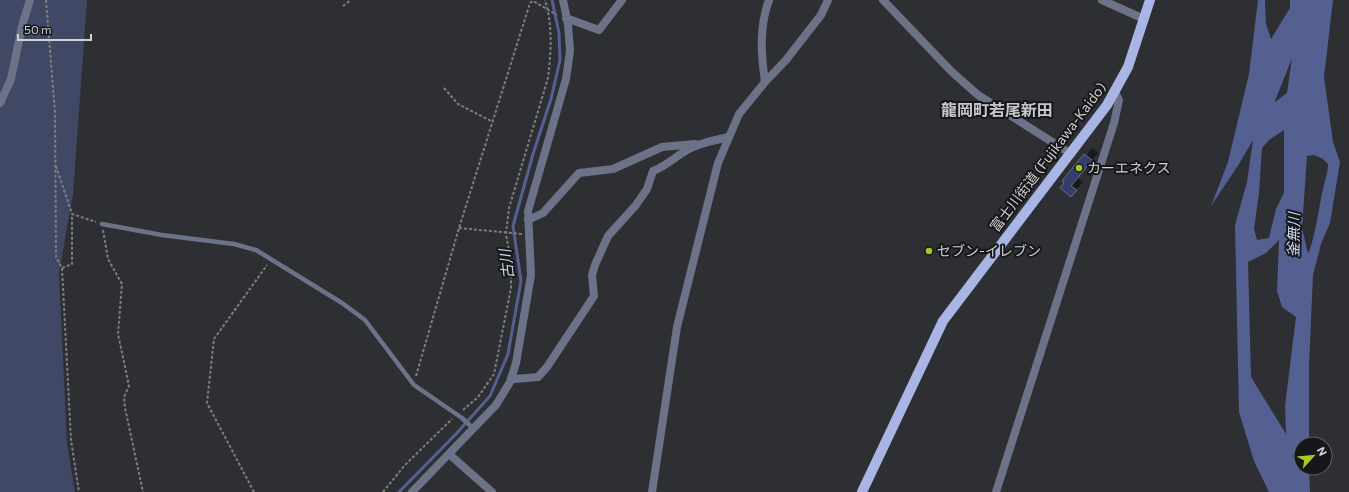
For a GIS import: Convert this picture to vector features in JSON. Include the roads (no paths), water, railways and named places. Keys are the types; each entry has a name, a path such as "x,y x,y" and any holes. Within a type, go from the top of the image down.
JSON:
{"main road":[{"name":"富士川街道 (Fujikawa-Kaido)","path":"862,492 943,321 1071,154 1115,92 1128,67 1150,0"}],"street":[{"path":"0,103 11,79 22,26 30,0"},
{"path":"412,492 502,397 514,372 530,284 528,212 531,196 566,79 570,51 563,0"},
{"path":"566,18 599,30 622,0"},
{"path":"765,82 761,38 765,12 769,0"},
{"path":"652,492 677,327 718,164 728,137 739,114 765,82 786,60 821,14 828,0"},
{"path":"884,0 952,72 978,95 1071,154"},
{"path":"1102,0 1144,19"},
{"path":"996,492 1114,123 1118,100 1115,92"},
{"path":"515,379 538,377 547,367 594,296 592,275 594,265 608,236 636,205 647,189 653,172 666,166 688,149 707,142 728,137"},
{"path":"528,220 543,213 579,173 613,169 662,147 707,142"},
{"path":"449,454 492,492"}],"lane":[{"path":"102,224 162,235 234,244 256,250 342,303 365,320 414,385 459,416 473,428"}],"water":[{"name":"釜無川","path":"1258,0 1265,0 1266,24 1271,39 1290,8 1290,0 1333,0 1324,77 1333,142 1340,162 1330,223 1321,244 1313,275 1309,366 1309,436 1293,436 1293,476 1309,476 1310,492 1269,492 1254,461 1239,412 1235,225 1247,182 1253,140 1211,206 1228,162 1249,74","holes":["1292,58 1287,93 1275,102 1275,101","1284,130 1284,193 1276,209 1269,238 1257,240 1254,229 1259,193 1262,148 1269,140","1314,155 1323,159 1328,164 1315,229 1308,254 1302,228 1307,156","1279,240 1277,291 1282,307 1296,317 1285,406 1286,434 1251,377 1248,262 1266,253"]}],"waterway":[{"name":"古川","path":"399,492 456,434 490,396 508,354 521,281 513,226 533,154 551,99 560,60 559,33 552,0"}],"place":[{"name":"カーエネクス","path":"1079,168"},
{"name":"セブン-イレブン","path":"929,251"}],"district":[{"name":"龍岡町若尾新田","path":"997,110"}]}
